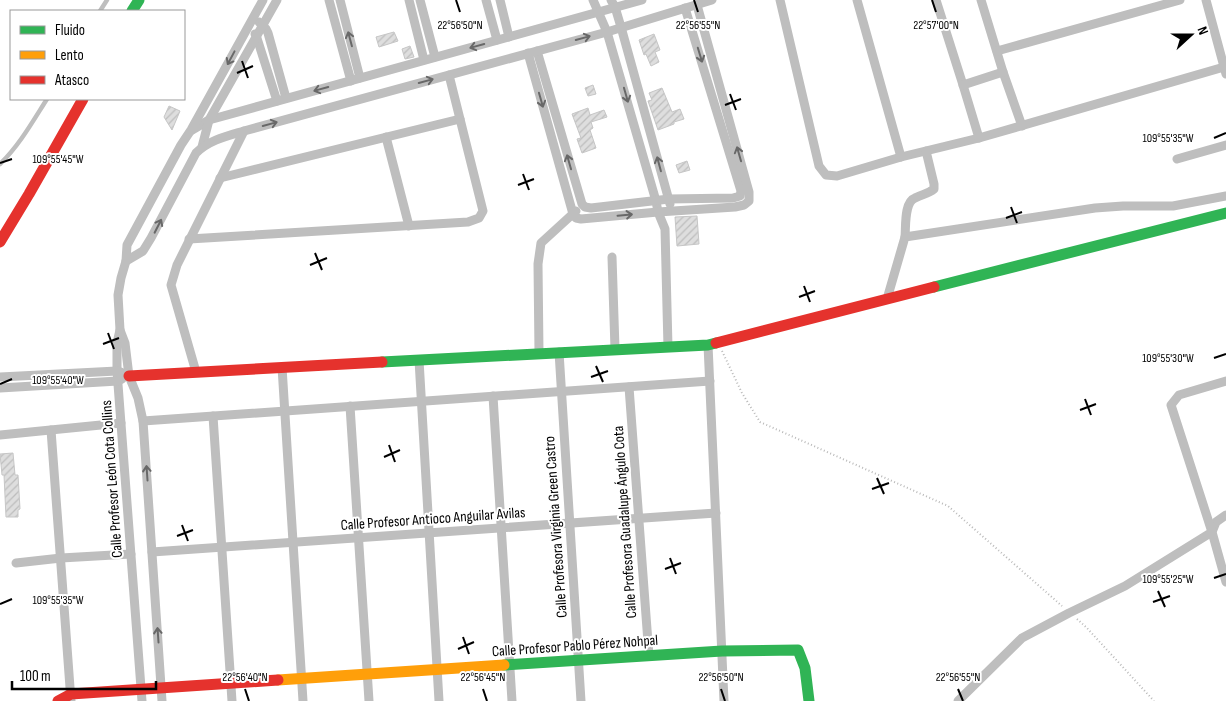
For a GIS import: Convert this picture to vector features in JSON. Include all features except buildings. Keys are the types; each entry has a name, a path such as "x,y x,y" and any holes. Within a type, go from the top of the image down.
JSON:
{"street":[{"path":"120,330 118,295 120,278 126,261 127,245 263,0"},
{"path":"202,147 209,120 277,0"},
{"path":"329,0 350,81"},
{"path":"340,0 360,78"},
{"path":"409,0 424,60"},
{"path":"420,0 435,57"},
{"path":"486,0 496,40"},
{"path":"500,0 509,37"},
{"path":"593,0 607,32 658,212 665,229 668,347"},
{"path":"191,130 209,120 599,12 613,4 642,0"},
{"path":"126,261 143,250 152,238 196,153 202,147 215,140 607,32 621,26 712,0"},
{"path":"780,0 819,166 826,175 837,176 901,157 979,138 1225,71 1206,0"},
{"path":"857,0 901,157"},
{"path":"936,0 979,138"},
{"path":"981,0 1022,126"},
{"path":"997,51 1180,0"},
{"path":"613,4 621,26 671,211"},
{"path":"532,52 573,214 576,218 744,205 749,201 749,192 697,4"},
{"path":"532,52 582,204 585,208 669,199 733,198 740,196 741,191 685,8"},
{"path":"253,17 263,25 271,40 282,100"},
{"path":"247,28 256,35 282,100"},
{"path":"963,85 1003,72"},
{"path":"189,239 468,222 479,218 483,211 449,75"},
{"path":"0,242 81,100"},
{"path":"220,178 460,119"},
{"path":"196,372 171,285 177,265 189,239 244,131"},
{"path":"386,137 409,226"},
{"path":"1177,159 1226,146"},
{"path":"888,299 905,237 910,201 934,189 926,151"},
{"path":"905,237 1095,208 1173,206 1226,196"},
{"path":"540,353 538,264 541,243 582,204"},
{"path":"0,388 118,381 130,376 713,344 1226,212"},
{"path":"612,257 615,349"},
{"name":"Calle Profesor León Cota Collins","path":"120,330 117,343 117,371 142,701"},
{"name":"Calle Profesor León Cota Collins","path":"120,330 125,342 130,376 138,398 143,421 162,701"},
{"path":"713,344 710,381 724,701"},
{"name":"Calle Profesora Virginia Green Castro","path":"559,352 581,701"},
{"path":"419,360 439,701"},
{"path":"282,367 303,701"},
{"path":"0,377 117,371 130,376"},
{"path":"1226,380 1179,395 1171,405 1226,582"},
{"path":"143,421 710,381"},
{"name":"Calle Profesora Guadalupe Ángulo Cota","path":"629,387 649,656"},
{"path":"493,396 512,701"},
{"path":"350,406 370,701"},
{"path":"213,416 232,701"},
{"path":"0,435 121,423"},
{"path":"51,430 71,697 58,701"},
{"name":"Calle Profesor Antioco Anguilar Avilas","path":"152,552 716,513"},
{"path":"958,701 1022,638 1125,586 1212,532 1216,522 1226,515"},
{"path":"16,563 131,554"},
{"name":"Calle Profesor Pablo Pérez Nohpal","path":"71,697 141,689 578,660 722,651 798,650 803,658 809,701"}],"lane":[{"path":"0,164 9,156 46,100"}],"path":[{"path":"713,344 760,422 948,506 1086,627 1154,701"}],"traffic: fast":[{"path":"133,10 139,0"},
{"path":"934,287 1226,213"},
{"path":"382,362 708,345 716,343"},
{"path":"504,665 722,651 798,650 805,668 809,701"}],"traffic: slow":[{"path":"278,680 504,665"}],"traffic: jam":[{"path":"0,242 82,100"},
{"path":"716,343 934,287"},
{"path":"129,376 382,362"},
{"path":"58,701 71,694 278,680"}]}
